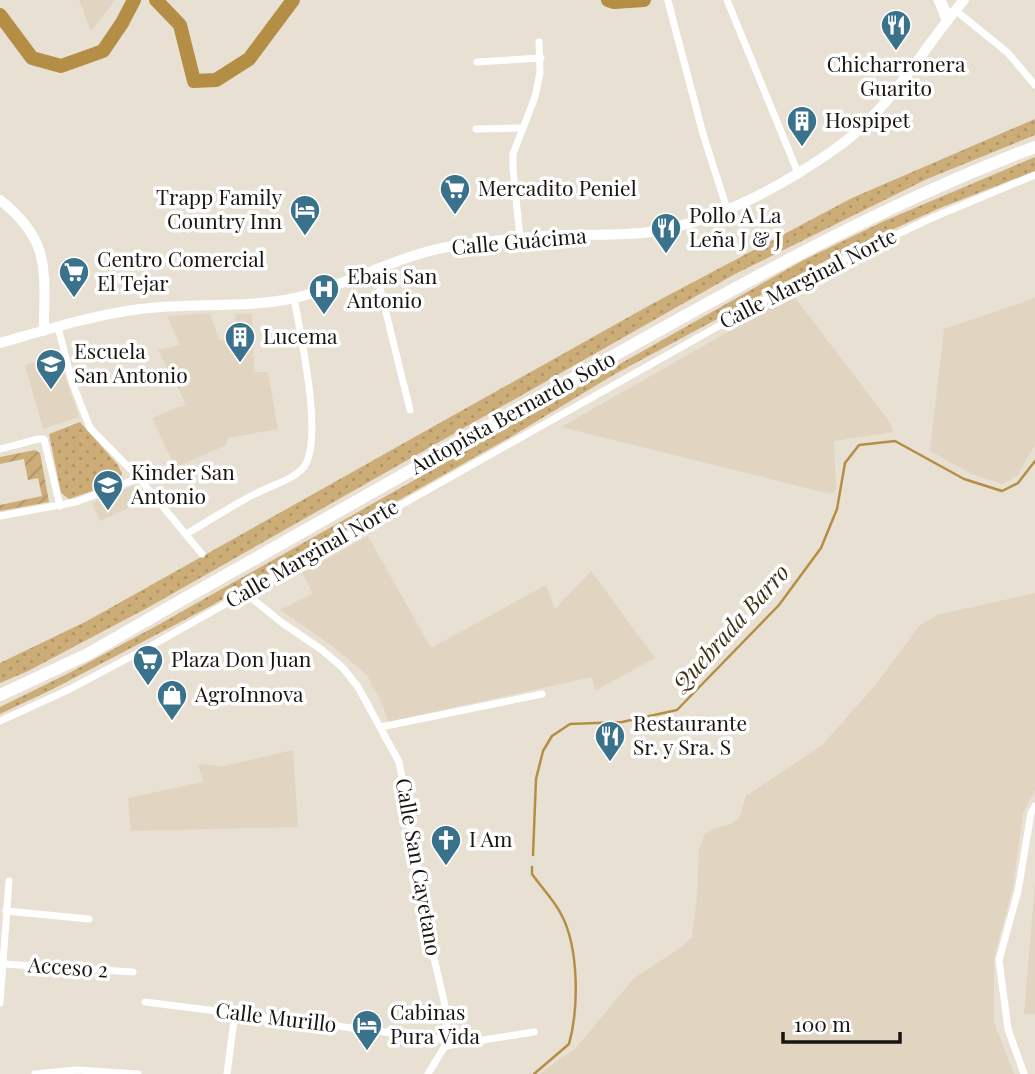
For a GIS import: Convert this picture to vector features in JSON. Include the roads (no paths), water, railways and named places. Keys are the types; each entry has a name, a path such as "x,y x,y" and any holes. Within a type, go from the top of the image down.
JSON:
{"highway":[{"name":"Autopista Bernardo Soto","path":"0,695 88,653 646,337 815,245 915,197 1035,147"}],"main road":[{"name":"Calle Guácima","path":"0,343 58,327 143,309 245,305 294,298 413,255 450,247 520,237 650,232 727,209 798,173 835,149 866,123 902,82 964,0"},
{"path":"0,200 26,224 40,247 44,277 44,331"}],"street":[{"path":"727,0 798,173"},
{"path":"940,0 951,16 1007,52 1035,85"},
{"path":"668,1 703,134 727,209"},
{"path":"520,237 513,154 534,97 541,58 539,41"},
{"path":"477,62 541,58"},
{"path":"477,129 523,128"},
{"name":"Calle Marginal Norte","path":"0,721 77,686 802,279 934,217 1035,175"},
{"path":"375,268 410,410"},
{"path":"186,534 261,491 295,475 309,460 312,443 310,401 294,298"},
{"path":"58,327 72,382 86,421 139,478 202,554"},
{"path":"0,449 44,439 60,506"},
{"path":"0,516 60,506 139,478"},
{"name":"Calle San Cayetano","path":"244,592 281,622 323,650 342,668 358,687 402,771 422,903 444,1001 447,1043"},
{"path":"381,727 542,694"},
{"path":"1024,1074 1008,1029 999,960 1018,891 1031,813 1035,806"},
{"path":"0,1003 9,881"},
{"path":"6,911 89,919"},
{"name":"Acceso 2","path":"3,964 133,972"},
{"name":"Calle Murillo","path":"145,1002 447,1043 534,1032"},
{"path":"228,1074 235,1013"},
{"path":"428,1074 447,1043"},
{"path":"35,1074 77,1070 138,1074"}],"waterway":[{"path":"0,15 32,58 61,66 103,51 134,0"},
{"path":"156,0 180,25 194,81 216,80 249,59 293,0"},
{"path":"608,0 644,0"},
{"name":"Quebrada Barro","path":"533,855 536,779 543,751 552,736 570,724 622,722 677,710 779,605 821,548 837,509 845,463 859,445 895,441 964,479 1002,491 1018,483 1035,461"},
{"name":"Quebrada Barro","path":"532,867 532,874 555,904 567,928 576,978 569,1044 534,1074"}],"place":[{"name":"Chicharronera Guarito","path":"896,52"},
{"name":"Hospipet","path":"802,148"},
{"name":"Mercadito Peniel","path":"455,216"},
{"name":"Trapp Family Country Inn","path":"305,237"},
{"name":"Pollo A La Leña J & J","path":"666,255"},
{"name":"Centro Comercial El Tejar","path":"74,299"},
{"name":"Ebais San Antonio","path":"324,316"},
{"name":"Lucema","path":"240,364"},
{"name":"Escuela San Antonio","path":"51,391"},
{"name":"Kinder San Antonio","path":"108,512"},
{"name":"Plaza Don Juan","path":"148,687"},
{"name":"AgroInnova","path":"172,722"},
{"name":"Restaurante Sr. y Sra. S","path":"610,763"},
{"name":"I Am","path":"446,867"},
{"name":"Cabinas Pura Vida","path":"367,1052"}]}
